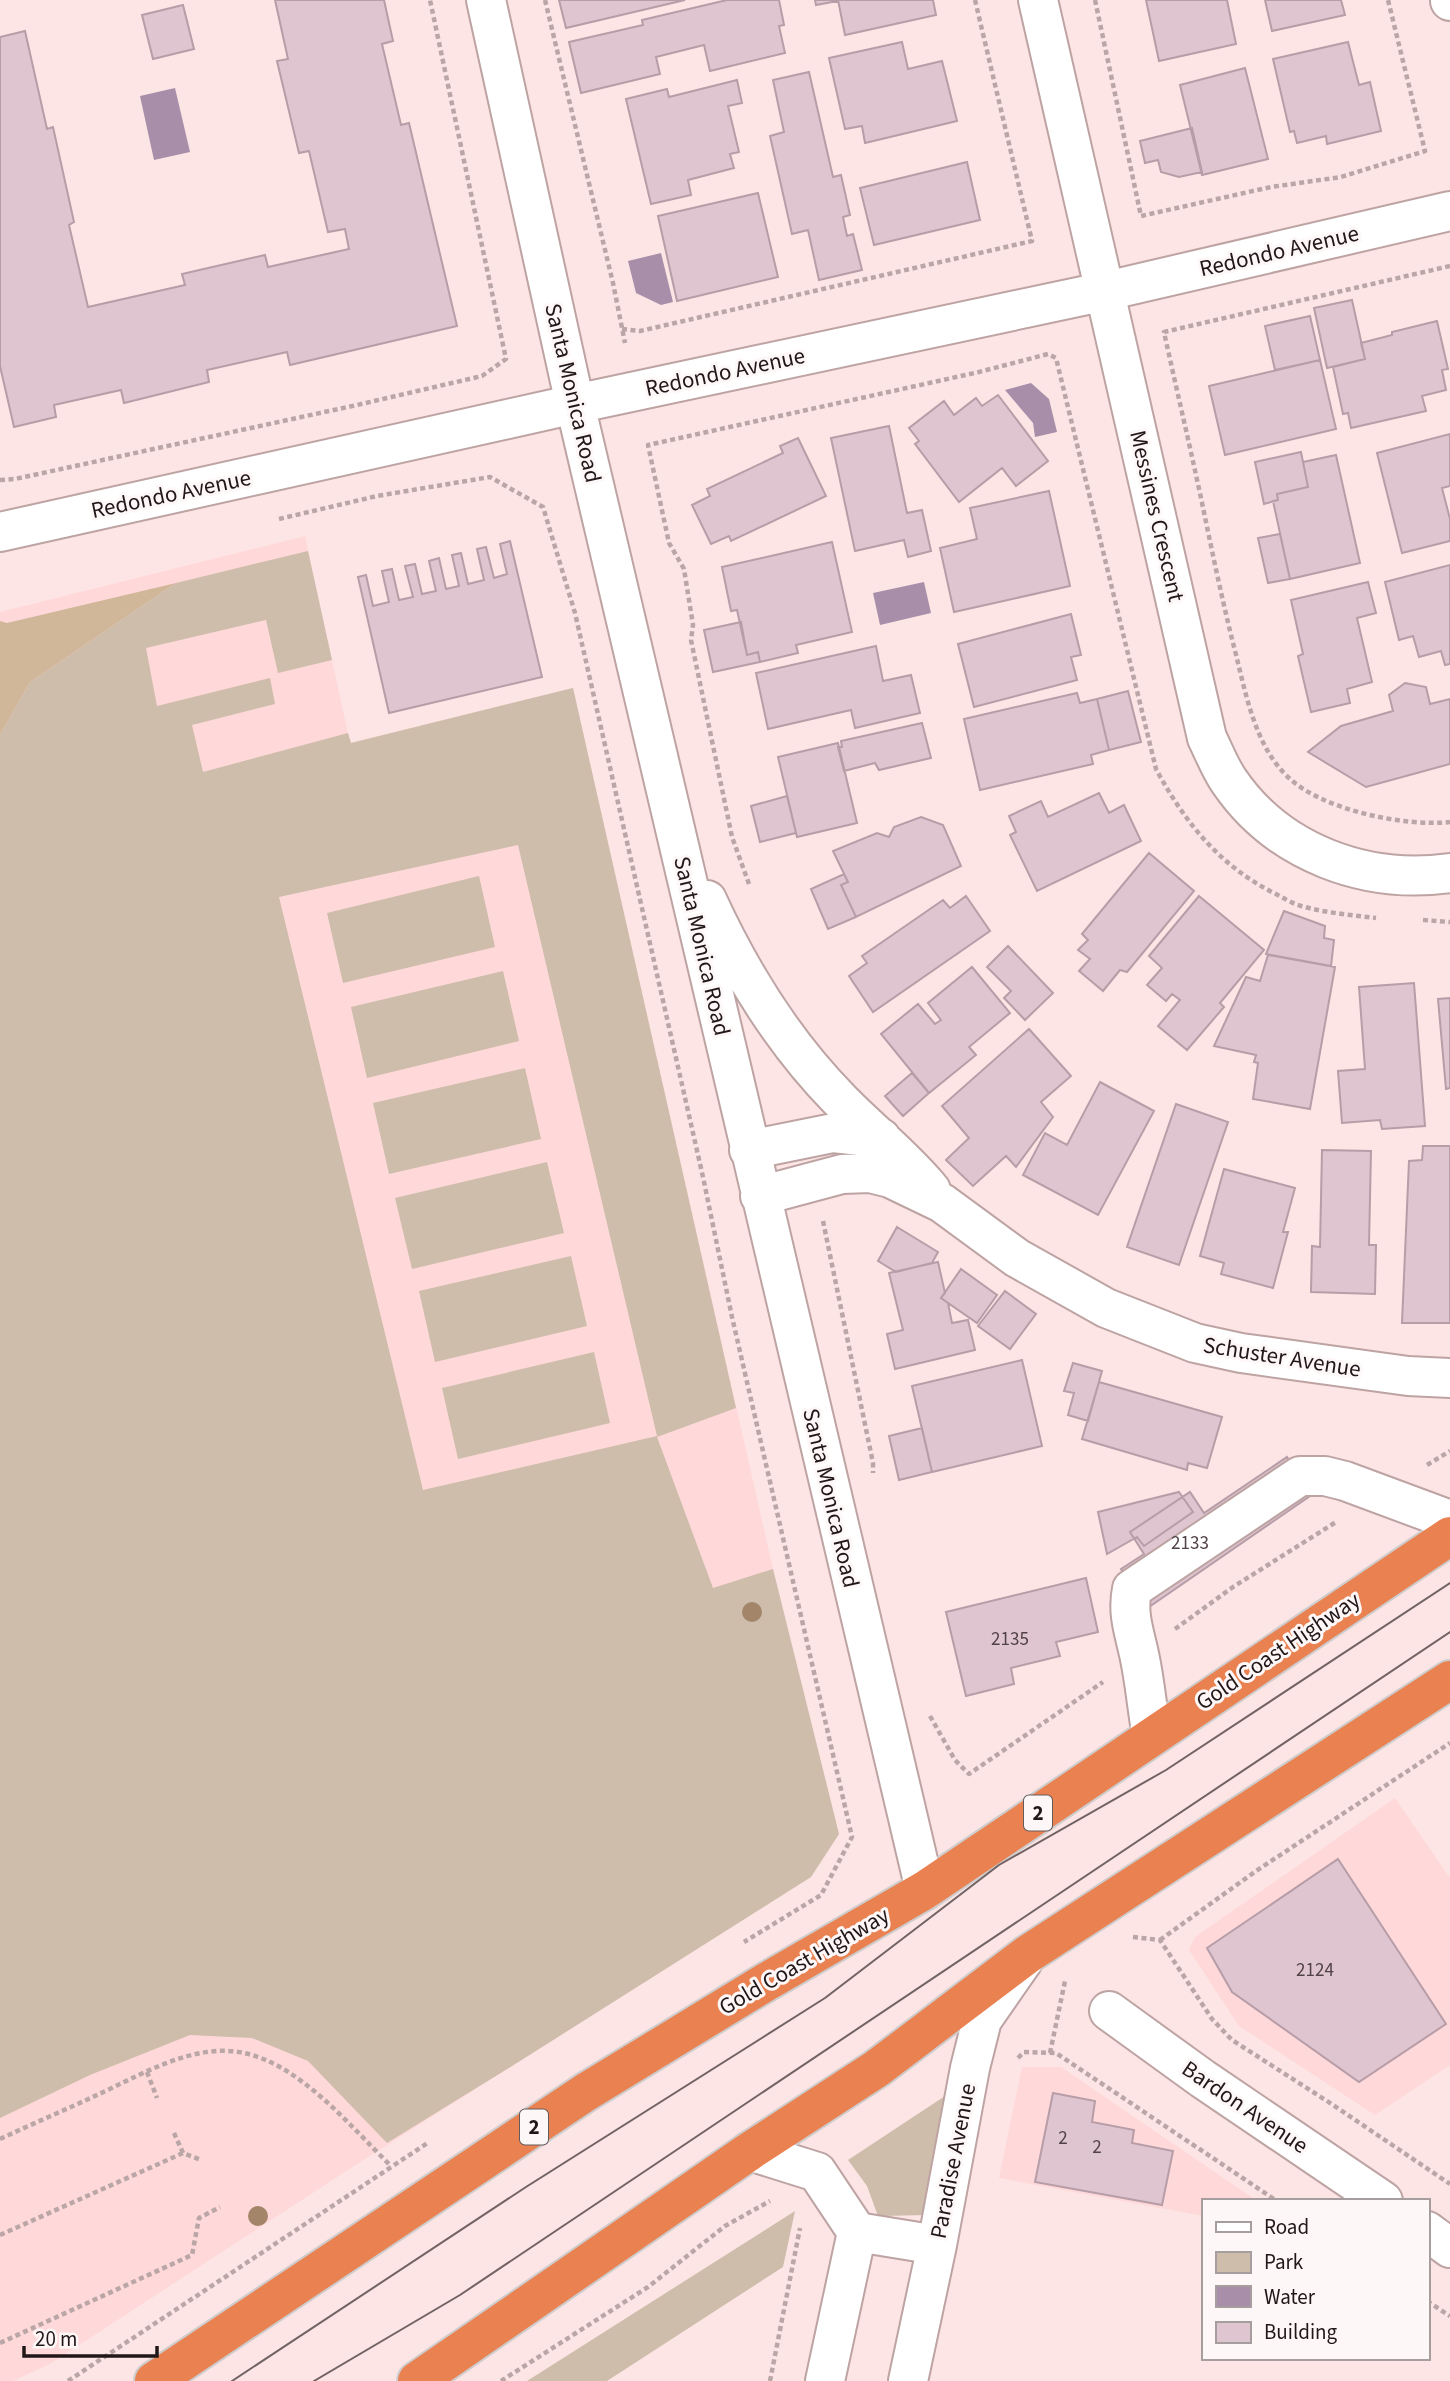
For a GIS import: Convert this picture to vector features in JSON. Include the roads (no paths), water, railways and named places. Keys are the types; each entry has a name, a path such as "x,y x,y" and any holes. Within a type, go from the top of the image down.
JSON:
{"highway":[{"name":"Gold Coast Highway","path":"154,2381 586,2092 766,1982 925,1890 1450,1536"},
{"path":"417,2381 750,2151 876,2069 1028,1954 1450,1680"}],"street":[{"name":"Santa Monica Road","path":"486,0 575,404 925,1890"},
{"name":"Messines Crescent","path":"1038,0 1207,738 1228,780 1261,819 1296,845 1333,862 1380,873 1424,877 1450,873"},
{"name":"Redondo Avenue","path":"0,531 575,404 1106,291 1450,211"},
{"name":"Schuster Avenue","path":"674,826 724,936 762,1002 797,1052 840,1100 909,1163 942,1203"},
{"path":"749,1150 833,1133 881,1138"},
{"name":"Schuster Avenue","path":"760,1196 842,1174 870,1174 890,1178 942,1203 1017,1258 1105,1308 1195,1343 1254,1355 1408,1376 1450,1378"},
{"path":"1152,1737 1139,1655 1130,1620 1132,1589 1300,1476 1325,1476 1450,1520"},
{"name":"Paradise Avenue","path":"908,2381 970,2068 982,2020 1028,1954"},
{"name":"Bardon Avenue","path":"1109,2011 1203,2079 1380,2199"},
{"path":"750,2151 817,2172 857,2232 825,2381"},
{"path":"857,2232 937,2245"},
{"path":"1429,2232 1450,2248"}],"water":[{"path":"175,88 190,152 154,160 140,96"},
{"path":"661,253 673,302 661,305 636,293 628,261"},
{"path":"1031,383 1049,399 1057,432 1035,437 1033,423 1005,390"},
{"path":"924,582 931,613 880,625 873,593"}],"tram line":[{"path":"232,2381 526,2187 825,1998 999,1865 1166,1770 1450,1583"},
{"path":"314,2381 460,2295 1450,1632"}]}
